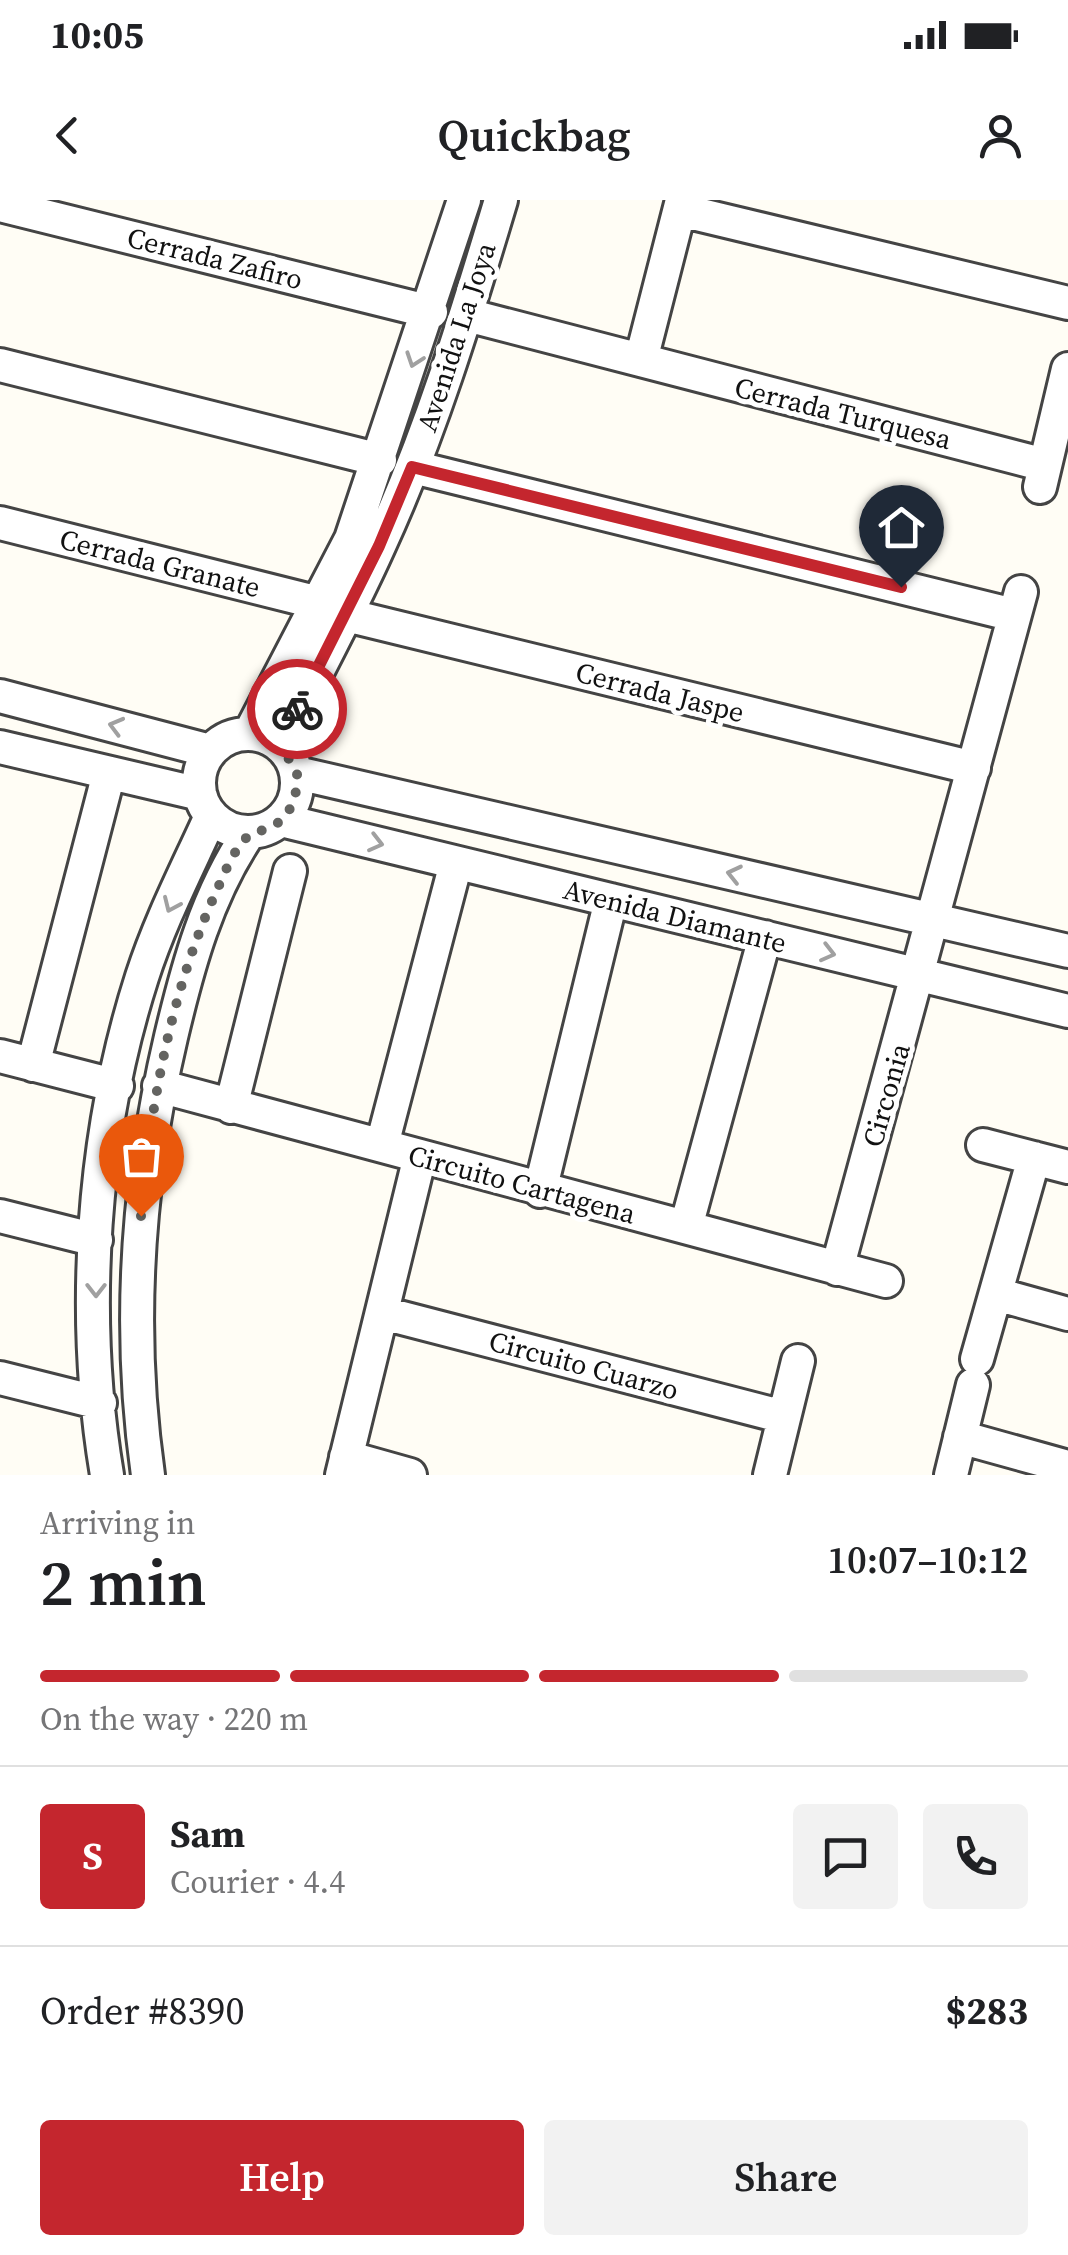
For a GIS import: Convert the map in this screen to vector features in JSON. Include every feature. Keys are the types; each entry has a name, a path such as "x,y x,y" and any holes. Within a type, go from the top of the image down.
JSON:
{"street":[{"name":"Avenida La Joya","path":"332,609 351,538 431,312 464,200"},
{"name":"Avenida La Joya","path":"265,739 412,467 467,316 501,200"},
{"name":"Cerrada Zafiro","path":"0,205 81,212 431,312"},
{"path":"640,360 681,205 1068,302"},
{"name":"Cerrada Turquesa","path":"467,316 640,360 1043,476 1068,370"},
{"path":"0,365 380,460"},
{"path":"412,467 1018,604 935,920"},
{"name":"Cerrada Granate","path":"0,523 332,609"},
{"name":"Cerrada Jaspe","path":"332,609 974,768"},
{"path":"0,696 210,751"},
{"path":"148,1475 139,1411 138,1247 146,1154 159,1086 202,922 230,860 249,833 281,820 298,790 297,773 265,739 221,741 210,751 198,779 205,805 222,825 249,833"},
{"path":"0,747 109,773 205,805"},
{"path":"33,1064 109,773"},
{"name":"Avenida Diamante","path":"297,773 1068,951"},
{"path":"107,1475 100,1402 96,1240 106,1142 142,977 205,805"},
{"name":"Avenida Diamante","path":"281,820 1068,1011"},
{"path":"382,1146 456,863"},
{"path":"231,1107 290,871"},
{"path":"540,1191 611,900"},
{"name":"Circonia","path":"837,1269 935,920"},
{"path":"686,1227 765,938"},
{"path":"1024,1000 1036,944"},
{"path":"0,1056 117,1086"},
{"name":"Circuito Cartagena","path":"159,1086 886,1281"},
{"path":"983,1144 1068,1167"},
{"path":"410,1475 344,1466 420,1156"},
{"path":"952,1475 975,1372 1034,1158"},
{"path":"0,1216 96,1240"},
{"path":"996,1294 1068,1314"},
{"name":"Circuito Cuarzo","path":"383,1313 784,1418"},
{"path":"770,1475 798,1361"},
{"path":"0,1378 100,1402"},
{"path":"960,1437 1068,1467"}],"way so far":[{"path":"141,1216 146,1154 184,980 202,922 230,860 249,833 266,830 292,807 298,790 297,773 280,744 297,709"}],"route":[{"path":"297,709 379,546 412,467 901,587"}]}
